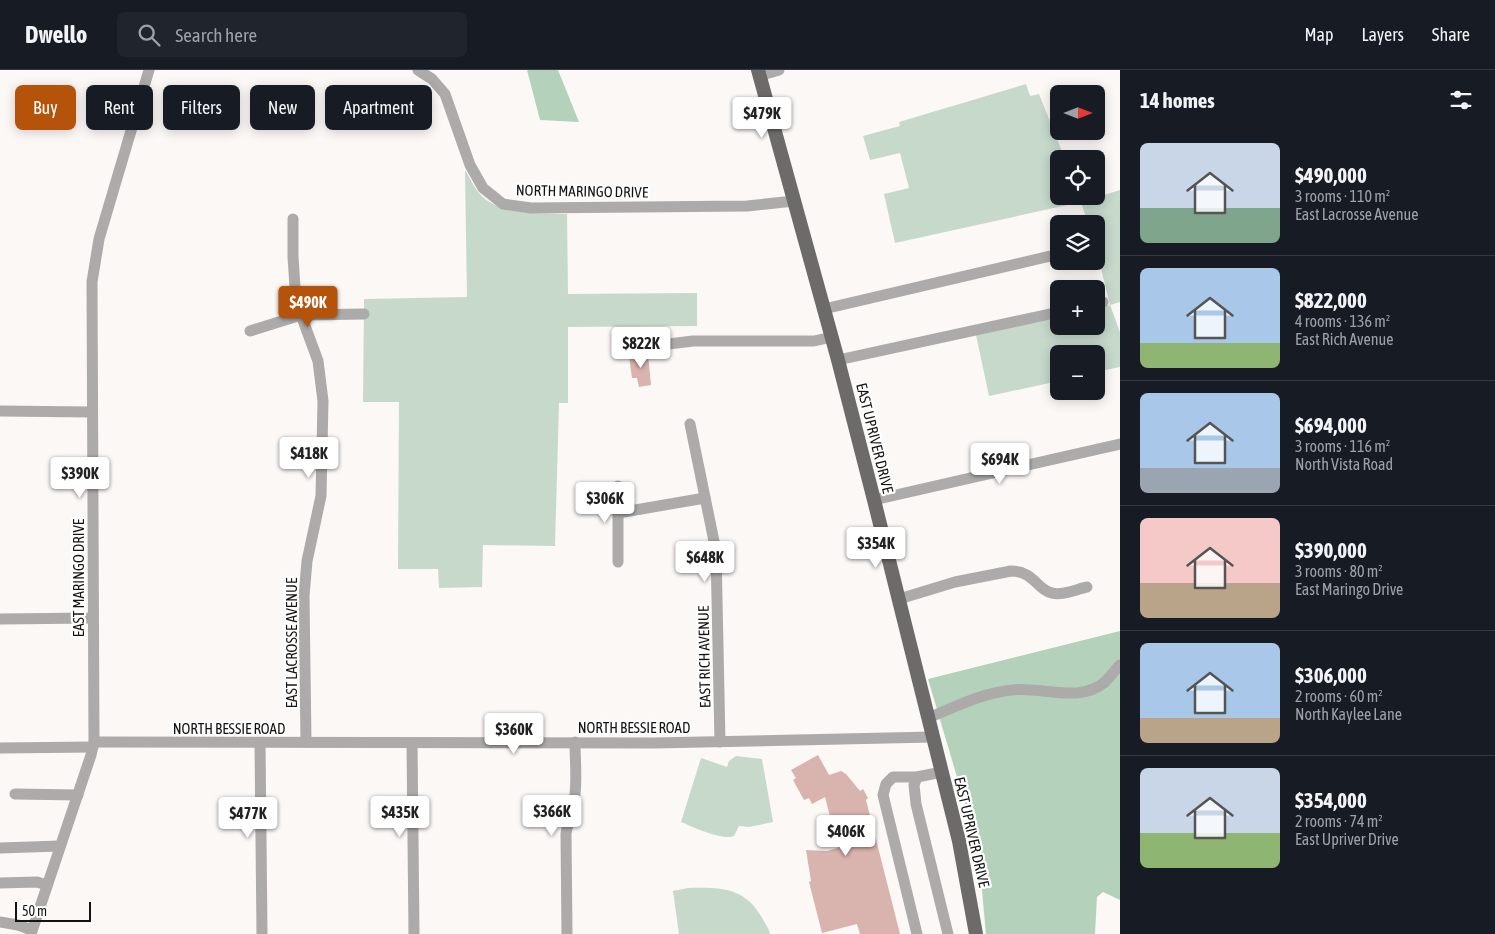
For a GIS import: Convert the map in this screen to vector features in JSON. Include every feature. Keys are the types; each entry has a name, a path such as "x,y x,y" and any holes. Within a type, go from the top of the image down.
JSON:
{"main road":[{"name":"EAST UPRIVER DRIVE","path":"759,73 832,337 874,500 961,850 976,934"}],"street":[{"name":"EAST MARINGO DRIVE","path":"31,932 94,744 92,282 99,239 149,70"},
{"name":"NORTH MARINGO DRIVE","path":"418,70 432,79 445,94 470,165 483,188 503,204 531,208 748,206 794,201"},
{"path":"759,73 779,70"},
{"name":"EAST LACROSSE AVENUE","path":"293,219 295,287 301,315 318,361 323,401 321,496 307,561 304,596 306,742"},
{"path":"824,309 1050,256"},
{"path":"250,331 301,315 364,314"},
{"path":"838,360 1050,314"},
{"path":"644,347 692,341 814,341 832,337"},
{"path":"0,411 92,412"},
{"name":"EAST RICH AVENUE","path":"690,424 716,551 720,742"},
{"path":"874,500 1120,444"},
{"path":"618,486 618,562"},
{"path":"618,513 705,498"},
{"path":"898,599 955,582 1011,571 1019,571 1027,575 1049,593 1057,594 1087,587"},
{"path":"0,619 93,618"},
{"path":"928,718 986,695 1013,690 1070,694 1089,690 1104,683 1120,665"},
{"name":"NORTH BESSIE ROAD","path":"0,748 94,744 720,742 933,737"},
{"path":"567,934 566,834 568,821 573,809 575,792 575,742"},
{"path":"260,743 262,934"},
{"path":"412,743 414,934"},
{"path":"917,934 883,794 886,784 893,777 917,777 942,772"},
{"path":"917,777 914,786 916,804 948,934"},
{"path":"15,794 78,795"},
{"path":"0,848 60,846"},
{"path":"0,883 37,882 47,885"},
{"path":"0,922 31,932"}],"green space":[{"path":"527,70 558,70 579,122 540,120"},
{"path":"1026,84 1030,96 1039,94 1050,122 1050,140 1057,140 1061,150 1050,150 1050,205 1067,205 895,243 884,194 909,188 900,153 870,160 863,136 900,126 899,122"},
{"path":"465,170 479,193 497,206 520,212 567,214 568,294 697,293 697,326 568,327 568,403 559,403 555,546 483,545 482,587 439,588 438,569 398,569 399,402 363,402 364,299 467,297"},
{"path":"1120,190 1120,302 1110,305 1101,270 1105,270 1105,215 1085,215 1082,205 1105,205 1105,195"},
{"path":"1110,305 1120,332 1120,367 1105,370 1105,345 1050,345 1050,383 989,396 976,335 1050,318 1050,335 1105,335 1105,306"},
{"path":"1120,631 1120,900 1103,892 1097,897 1095,934 986,934 981,880 965,804 928,679"},
{"path":"736,756 762,759 773,822 749,827 739,826 734,836 723,837 681,822 701,758 727,767 729,761"},
{"path":"688,888 720,889 739,894 754,906 770,934 679,934 673,891"}],"building":[{"path":"648,354 651,385 639,387 637,378 632,378 629,356"},
{"path":"818,755 829,775 841,771 846,774 860,791 863,789 868,798 866,800 900,934 860,934 857,924 822,933 809,882 811,881 806,850 827,851 838,848 825,797 812,804 809,798 804,800 793,780 796,778 791,770"}]}
